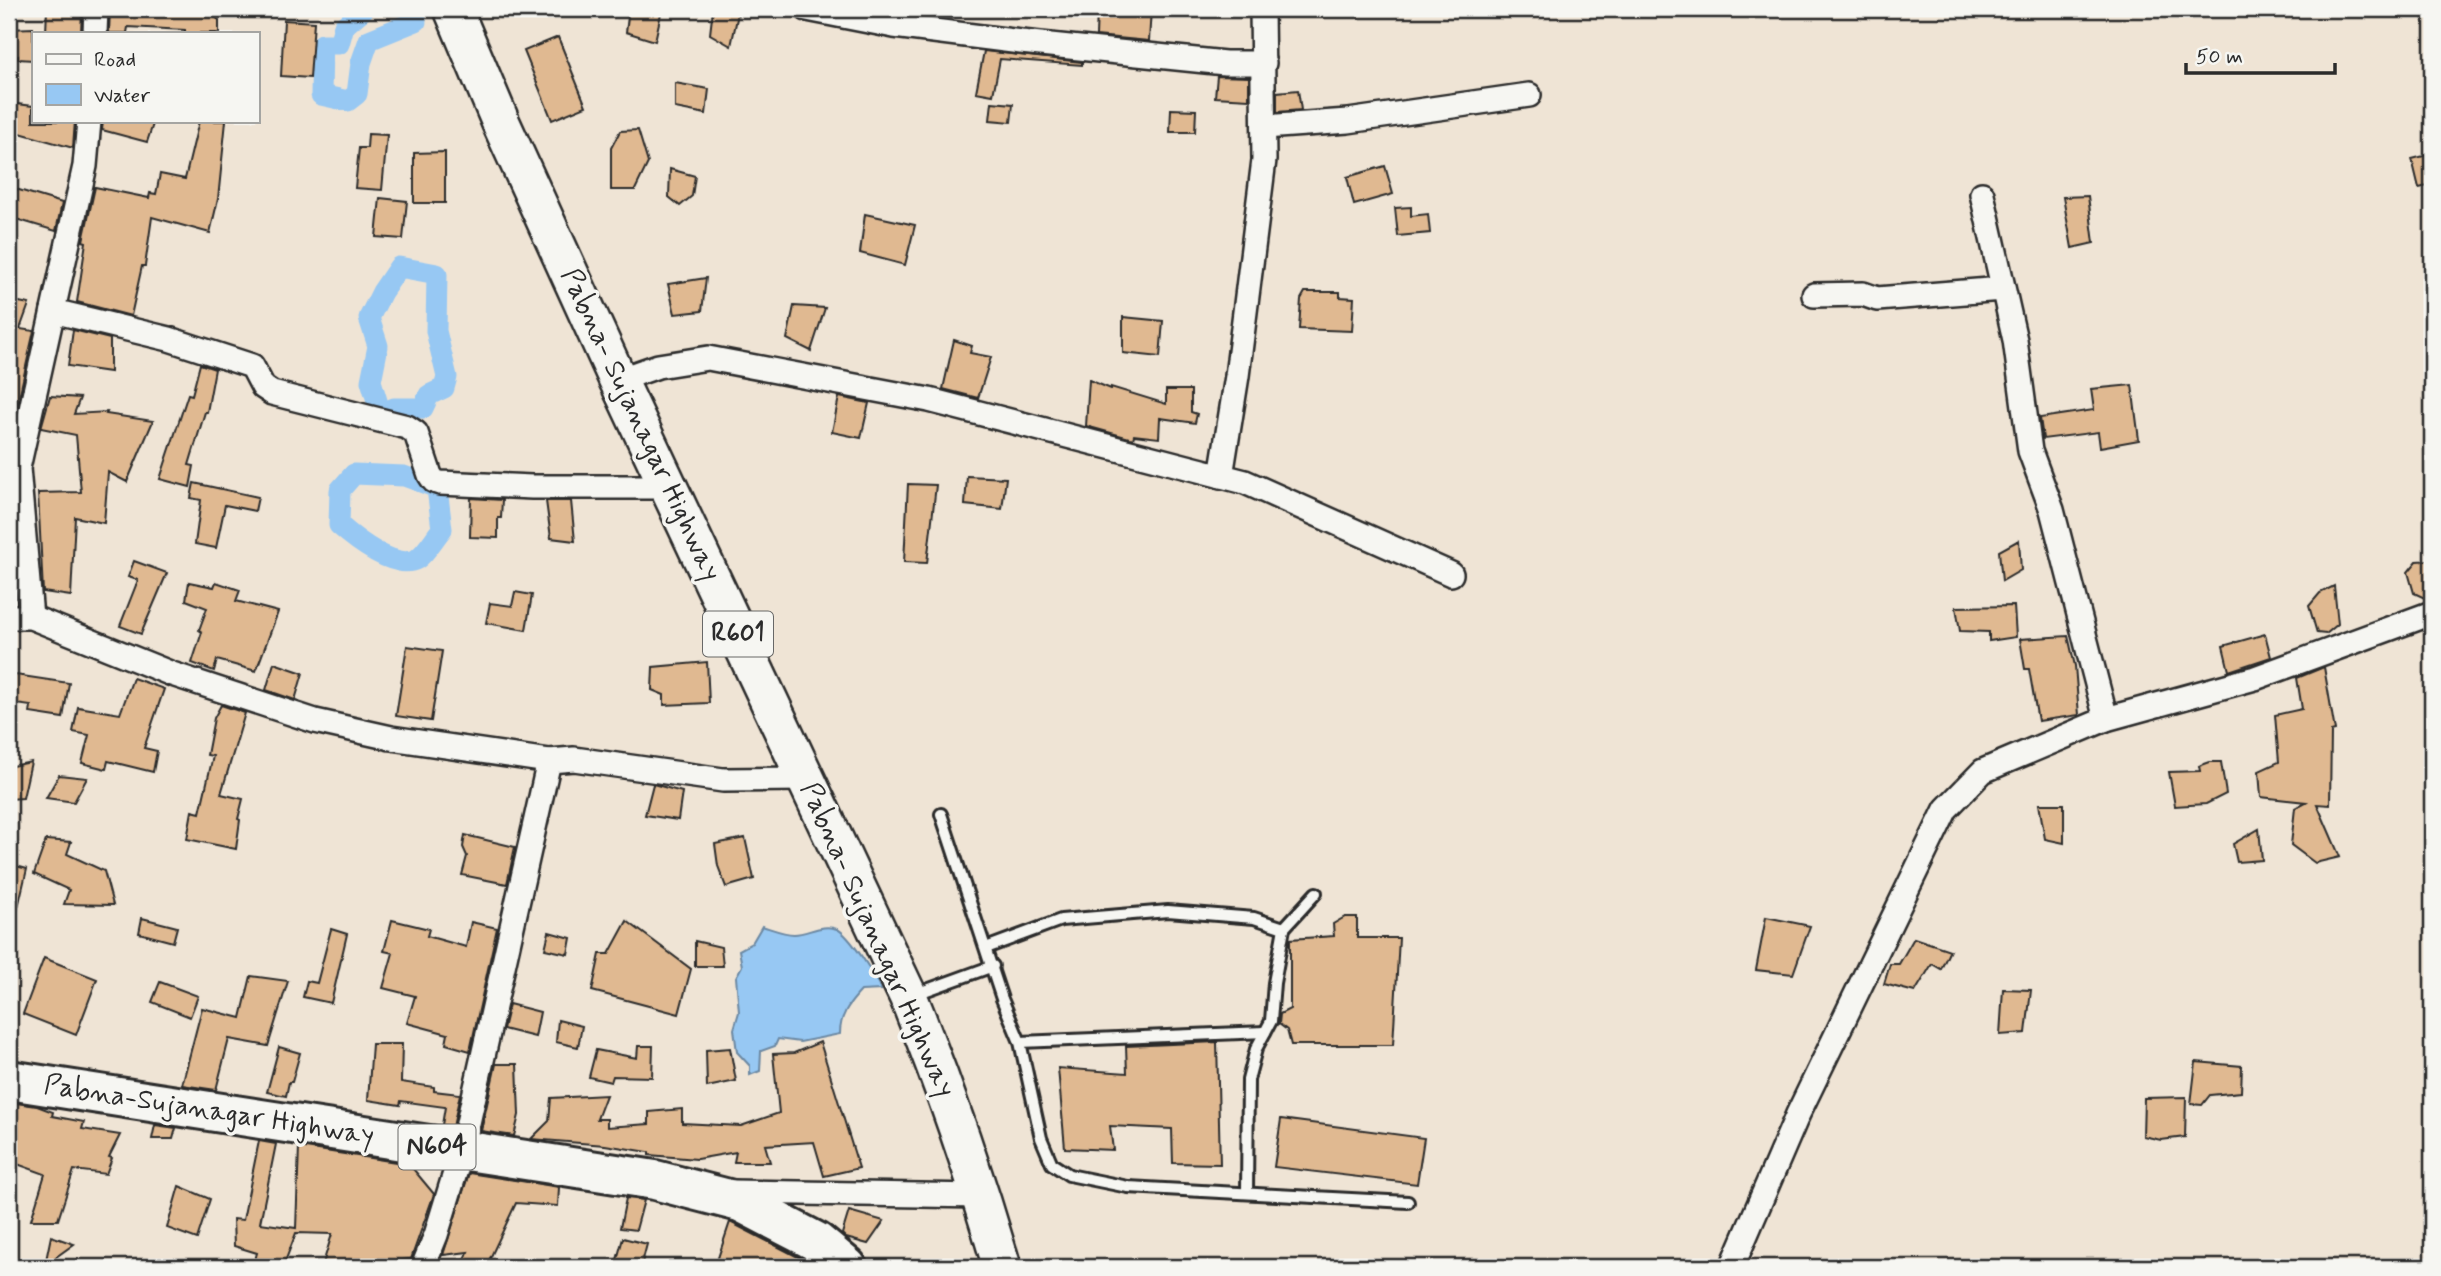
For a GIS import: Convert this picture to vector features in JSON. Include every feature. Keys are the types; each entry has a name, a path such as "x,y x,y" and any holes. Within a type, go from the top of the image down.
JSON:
{"highway":[{"name":"Pabna-Sujanagar Highway","path":"9,1080 655,1180 740,1202 817,1242 847,1267"}],"main road":[{"name":"Pabna- Sujanagar Highway","path":"453,9 501,123 618,380 908,996 944,1086 1002,1267"}],"street":[{"path":"95,32 96,9"},
{"path":"807,9 894,26 1021,42 1225,63 1264,63"},
{"path":"1221,476 1237,376 1263,173 1262,9"},
{"path":"1264,127 1348,121 1530,95"},
{"path":"89,122 85,166 18,468 20,617 172,674 315,722 391,738 549,761 574,760 723,780 805,779"},
{"path":"1982,194 2015,341 2030,451 2055,523 2106,719"},
{"path":"1814,295 1863,294 1877,299 2002,289"},
{"path":"53,311 169,339 252,366 263,387 272,393 407,426 415,433 430,475 434,481 440,483 531,487 668,487"},
{"path":"618,380 658,366 708,358 929,400 1245,482 1451,574"},
{"path":"1732,1267 1798,1114 1947,809 1983,771 2106,719 2255,678 2432,613"},
{"path":"423,1267 436,1235 461,1150 549,761"},
{"path":"698,1191 981,1196"}],"lane":[{"path":"941,814 1002,999 1020,1042 1041,1138 1052,1164 1069,1175 1128,1187 1408,1202"},
{"path":"1247,1193 1248,1080 1256,1049 1271,1021 1274,983 1284,928 1316,893"},
{"path":"986,948 1061,920 1168,911 1254,918 1284,928"},
{"path":"908,996 993,966"},
{"path":"1020,1042 1265,1032"}],"shaded area":[{"path":"9,9 2432,9 2432,1267 9,1267"}],"water":[{"path":"762,926 794,934 826,927 837,929 855,948 881,990 861,991 846,1010 840,1034 800,1042 778,1039 775,1046 761,1051 760,1071 750,1075 750,1066 737,1052 734,1029 739,1012 736,977 742,966 739,950 752,943"}],"building":[{"path":"47,9 82,9 81,32 46,32"},
{"path":"110,9 204,9 219,20 219,32 128,27 127,32 109,32"},
{"path":"629,9 662,9 655,41 626,32"},
{"path":"713,9 739,9 731,46 710,34"},
{"path":"1097,9 1151,9 1149,41 1096,36"},
{"path":"284,20 314,22 310,78 281,76"},
{"path":"33,28 32,60 18,59 18,56 9,58 9,29"},
{"path":"558,37 586,106 552,120 524,51"},
{"path":"984,51 1082,62 1082,65 1000,59 993,95 976,92"},
{"path":"1217,76 1249,77 1249,99 1215,97"},
{"path":"675,83 709,89 706,114 675,108"},
{"path":"1298,90 1301,110 1277,112 1277,92"},
{"path":"992,102 1013,104 1011,122 990,120"},
{"path":"9,103 32,106 32,122 75,122 73,148 9,130"},
{"path":"1171,109 1196,110 1195,132 1170,132"},
{"path":"103,122 154,122 147,142 102,130"},
{"path":"199,122 226,122 218,199 210,233 152,217 145,266 142,266 131,316 77,302 86,242 83,241 95,187 149,198 150,193 156,194 160,174 185,179"},
{"path":"638,130 648,163 635,190 611,190 611,148 620,131"},
{"path":"368,134 387,135 382,190 355,188 359,148 367,148"},
{"path":"445,152 445,203 414,203 414,153"},
{"path":"2432,154 2432,185 2419,188 2412,159"},
{"path":"1385,166 1393,194 1354,205 1347,177"},
{"path":"670,169 695,176 692,196 680,206 669,197"},
{"path":"9,187 62,203 56,231 9,217"},
{"path":"2088,196 2094,243 2072,248 2063,197"},
{"path":"380,198 407,201 403,239 376,237"},
{"path":"1411,207 1411,216 1428,214 1430,233 1398,236 1395,208"},
{"path":"865,214 915,225 905,265 860,253"},
{"path":"706,278 702,311 675,314 668,284"},
{"path":"1305,292 1340,292 1340,297 1354,298 1352,331 1299,329 1301,299"},
{"path":"9,300 29,304 20,329 34,331 13,424 9,424"},
{"path":"794,306 825,308 811,351 787,339"},
{"path":"1123,317 1163,321 1160,357 1123,353"},
{"path":"73,330 110,339 110,372 68,366"},
{"path":"954,340 972,346 970,353 991,357 978,398 943,389"},
{"path":"200,364 215,369 207,412 189,465 194,466 190,487 160,479 188,394 192,395"},
{"path":"1089,380 1166,404 1166,390 1191,390 1191,412 1197,414 1195,423 1160,418 1159,438 1134,435 1133,439 1086,426"},
{"path":"2132,385 2139,440 2100,447 2098,432 2043,439 2040,418 2094,410 2091,389"},
{"path":"50,396 80,398 74,414 107,412 106,414 153,421 127,482 108,472 104,523 75,517 71,596 43,592 38,493 81,492 76,435 41,428"},
{"path":"839,397 869,403 861,438 832,432"},
{"path":"967,476 1006,478 1002,509 965,505"},
{"path":"194,483 258,497 255,511 225,505 216,548 195,544 201,500 191,498"},
{"path":"908,484 936,485 927,563 904,562"},
{"path":"471,498 502,500 498,538 470,537"},
{"path":"546,501 571,501 575,541 551,538"},
{"path":"2019,540 2021,570 2002,581 1999,551"},
{"path":"2432,560 2432,599 2429,600 2414,593 2408,572 2417,561"},
{"path":"134,561 167,573 141,634 120,626 138,580 128,577"},
{"path":"189,582 214,587 216,582 240,590 236,601 278,612 256,671 217,660 214,671 192,663 207,608 186,600"},
{"path":"2334,586 2338,624 2326,634 2317,633 2309,606 2320,593"},
{"path":"515,592 532,595 526,630 486,623 490,603 512,606"},
{"path":"2014,606 2016,637 1989,641 1989,632 1960,631 1956,607"},
{"path":"2265,634 2271,657 2229,671 2223,646"},
{"path":"2068,636 2075,666 2079,715 2038,721 2029,669 2025,669 2020,639"},
{"path":"407,646 442,651 431,721 396,716"},
{"path":"707,662 709,703 664,705 664,695 652,690 653,667"},
{"path":"274,663 303,673 295,700 266,690"},
{"path":"2324,667 2335,731 2331,732 2330,805 2317,804 2340,857 2315,863 2291,845 2295,808 2306,802 2261,797 2259,771 2279,762 2275,715 2302,709 2297,678"},
{"path":"9,674 69,683 63,718 30,713 31,706 9,703"},
{"path":"133,678 164,689 144,748 157,751 153,772 108,761 106,769 82,763 89,735 73,732 78,707 120,714"},
{"path":"221,705 245,713 221,794 243,799 238,819 236,849 187,839 192,811 200,813 213,756 207,755 214,718"},
{"path":"31,762 23,798 9,799 12,766"},
{"path":"2221,762 2226,794 2206,804 2175,806 2169,772 2200,771 2199,766"},
{"path":"59,775 87,778 74,802 46,798"},
{"path":"653,784 682,792 678,820 645,815"},
{"path":"2039,804 2064,804 2064,843 2045,839"},
{"path":"2259,829 2262,860 2237,862 2233,844"},
{"path":"465,835 515,847 507,884 462,875 467,856 463,847"},
{"path":"745,838 754,879 726,887 718,866 715,844"},
{"path":"46,840 71,842 67,854 104,871 113,905 64,904 69,890 34,874"},
{"path":"9,864 27,869 15,920 9,920"},
{"path":"1345,917 1357,917 1357,938 1399,938 1393,1045 1291,1045 1287,1030 1279,1024 1280,1014 1290,1009 1290,939 1334,936 1333,924"},
{"path":"1766,917 1810,926 1793,974 1756,970"},
{"path":"142,918 177,927 173,942 139,933"},
{"path":"392,920 429,929 427,936 466,947 471,922 497,928 470,1051 446,1044 448,1034 407,1023 415,996 383,988 393,953 384,951"},
{"path":"627,921 691,969 679,1014 592,991 600,954 609,954"},
{"path":"331,929 347,934 331,1003 303,997 307,981 317,983"},
{"path":"549,932 571,938 568,954 545,949"},
{"path":"1914,938 1950,950 1941,969 1932,964 1915,992 1884,984 1890,964 1899,964"},
{"path":"695,941 721,947 723,966 695,966"},
{"path":"44,958 97,979 76,1035 23,1014"},
{"path":"251,976 288,981 268,1046 229,1039 216,1090 182,1085 202,1008 241,1018"},
{"path":"160,982 198,996 190,1017 152,1002"},
{"path":"2003,989 2031,990 2026,1033 2000,1035"},
{"path":"509,1004 540,1012 535,1037 503,1029"},
{"path":"558,1020 582,1026 578,1047 556,1042"},
{"path":"820,1042 859,1168 824,1176 814,1142 765,1145 770,1162 734,1162 736,1152 697,1159 649,1155 649,1152 605,1145 531,1139 549,1121 551,1098 606,1095 597,1119 607,1119 607,1127 649,1124 649,1112 682,1109 682,1123 741,1126 779,1113 773,1054 794,1053"},
{"path":"1217,1042 1220,1164 1173,1163 1172,1129 1110,1126 1113,1150 1065,1148 1058,1068 1127,1073 1126,1046"},
{"path":"372,1044 402,1044 401,1082 434,1087 434,1091 460,1094 453,1127 442,1125 445,1107 368,1100"},
{"path":"638,1046 653,1046 652,1077 613,1076 611,1082 589,1077 596,1050 637,1058"},
{"path":"279,1047 300,1053 286,1096 267,1092"},
{"path":"730,1048 736,1081 707,1087 706,1050"},
{"path":"2196,1062 2242,1066 2241,1092 2210,1095 2202,1105 2191,1104"},
{"path":"496,1064 517,1064 519,1115 514,1136 481,1131"},
{"path":"2186,1097 2185,1137 2161,1140 2143,1136 2144,1098"},
{"path":"9,1102 37,1106 53,1112 52,1116 84,1122 82,1129 120,1135 109,1157 112,1158 106,1174 74,1170 58,1220 31,1220 45,1174 9,1161"},
{"path":"1281,1119 1424,1138 1417,1184 1274,1167"},
{"path":"155,1125 176,1128 173,1139 152,1139"},
{"path":"259,1141 276,1144 260,1223 296,1228 299,1147 409,1164 434,1194 411,1259 376,1263 384,1267 322,1267 332,1234 296,1233 283,1267 253,1267 257,1253 234,1246 233,1219 243,1220"},
{"path":"469,1173 559,1187 558,1206 516,1203 486,1267 462,1267 468,1252 443,1255"},
{"path":"179,1186 210,1199 197,1239 167,1228"},
{"path":"626,1198 644,1200 636,1230 620,1228"},
{"path":"849,1211 884,1221 868,1244 846,1238 842,1234"},
{"path":"730,1222 804,1260 813,1267 715,1267"},
{"path":"51,1236 74,1244 45,1265"},
{"path":"623,1238 647,1244 641,1267 615,1267"}],"waterway":[{"path":"364,9 344,26 339,44 322,44 321,95 348,101 357,94 361,63 369,40 416,21 415,9"},
{"path":"399,267 437,274 436,331 447,377 444,388 429,395 423,408 394,408 381,414 371,381 378,346 369,318 399,267"},
{"path":"354,474 404,476 437,488 442,529 417,559 408,562 387,557 365,545 339,525 340,490 354,474"}]}
